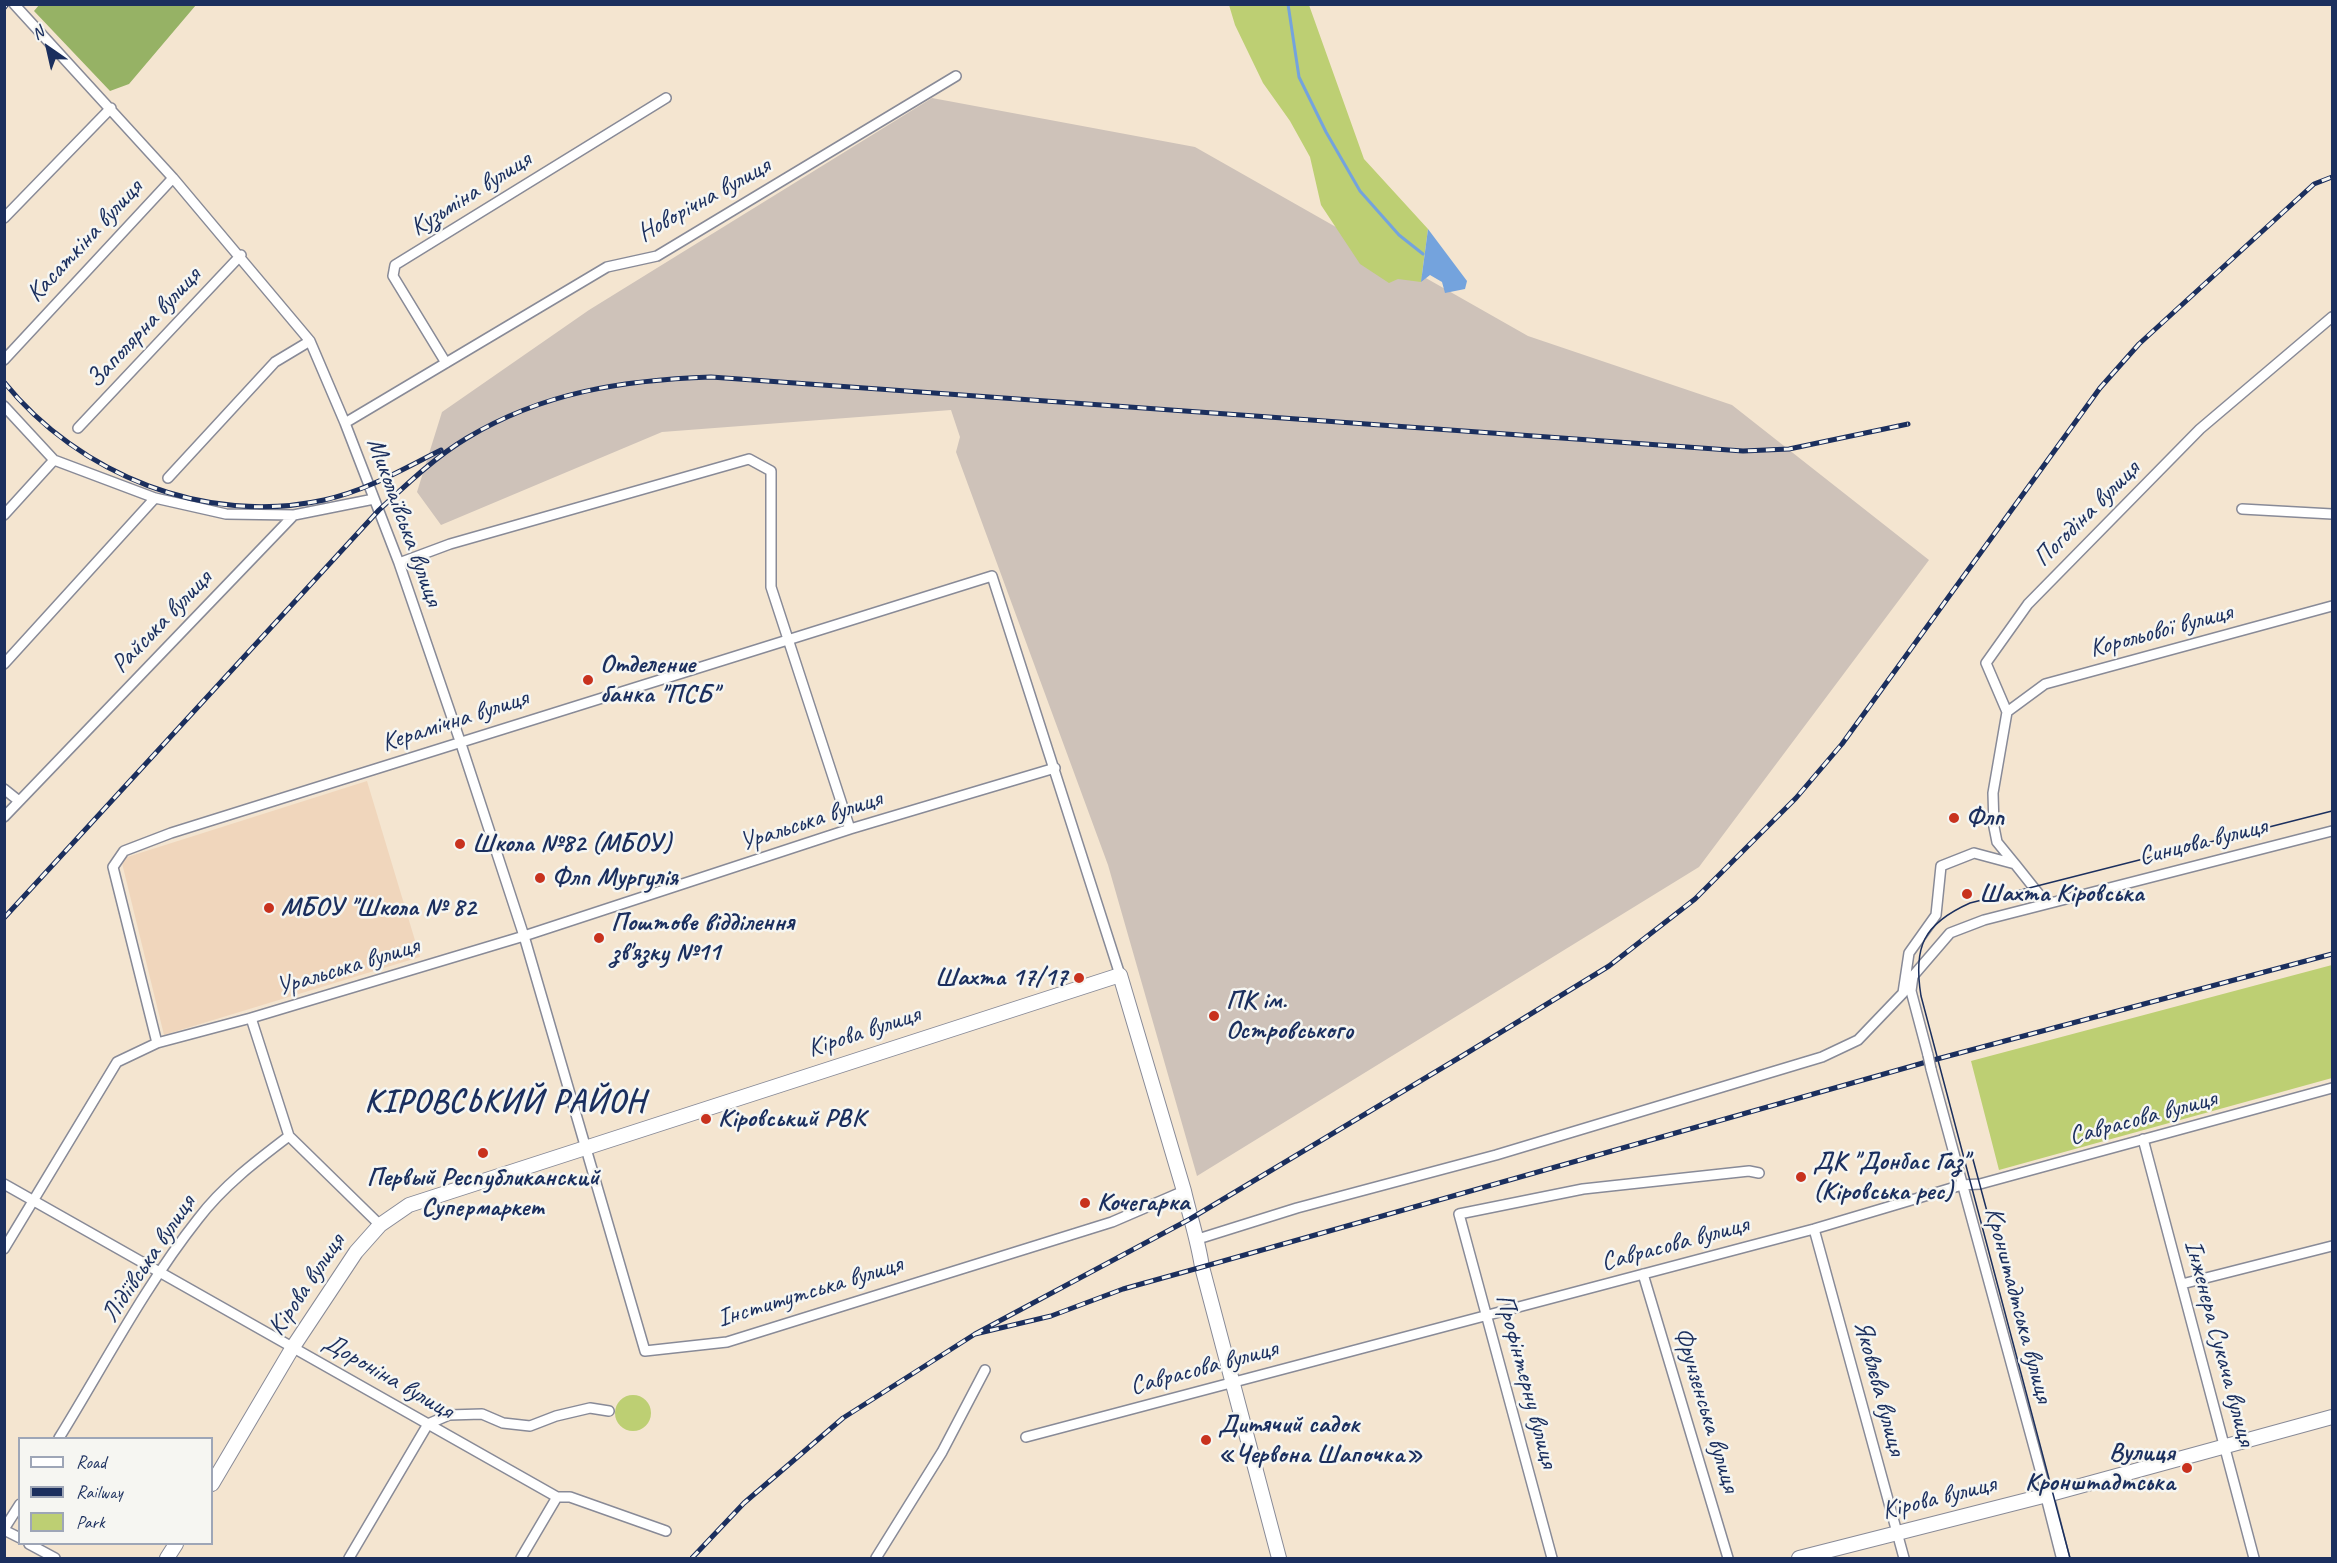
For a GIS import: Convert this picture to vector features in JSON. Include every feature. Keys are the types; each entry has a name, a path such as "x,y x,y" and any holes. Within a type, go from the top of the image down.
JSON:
{"main road":[{"name":"Кірова вулиця","path":"213,1482 293,1347 356,1252 380,1225 419,1202 1120,975"},
{"path":"1120,975 1184,1191 1190,1219 1198,1239 1202,1266 1279,1558"},
{"name":"Кірова вулиця","path":"1799,1558 2047,1495 2332,1417"},
{"path":"167,1558 175,1545"}],"street":[{"name":"Миколаївська вулиця","path":"14,4 111,108 241,255 310,340 399,563 460,741 524,936 586,1147"},
{"name":"Новорічна вулиця","path":"345,423 607,267 657,256 956,76"},
{"name":"Кузьміна вулиця","path":"446,363 393,276 395,266 666,98"},
{"path":"4,218 111,108"},
{"name":"Касаткіна вулиця","path":"4,360 173,178"},
{"name":"Заполярна вулиця","path":"78,428 241,255"},
{"name":"Погодіна вулиця","path":"2007,712 1986,663 2028,604 2200,429 2332,317"},
{"path":"168,478 275,362 310,340"},
{"path":"4,406 54,460 155,498 226,514 294,515 374,500"},
{"path":"399,563 450,544 749,459 771,471 771,587 850,830"},
{"path":"4,515 54,460"},
{"path":"4,664 155,498"},
{"path":"2242,509 2332,514"},
{"name":"Райська вулиця","path":"4,817 294,515"},
{"name":"Керамічна вулиця","path":"157,1043 113,867 124,851 171,832 788,638 992,576 1055,768"},
{"name":"Корольової вулиця","path":"2007,712 2045,684 2332,606"},
{"path":"2007,712 1994,793 1994,827 1997,842 2046,903"},
{"path":"1055,768 1120,975"},
{"name":"Уральська вулиця","path":"4,1249 117,1062 157,1043 251,1018 524,936 850,830 1055,768"},
{"path":"4,789 19,801"},
{"name":"Синцова вулиця","path":"1923,962 1950,933 1984,920 2332,831"},
{"path":"1198,1239 1297,1208 1496,1155 1822,1057 1858,1040 1903,993 1909,952 1936,915 1941,866 1974,853 2015,864"},
{"name":"Кронштадтська вулиця","path":"1923,962 1913,976 1911,991 2063,1558"},
{"path":"251,1018 289,1136 380,1225"},
{"name":"Саврасова вулиця","path":"1026,1437 1814,1229 1962,1185 1980,1184 2332,1088"},
{"name":"Лідіївська вулиця","path":"61,1437 160,1272 198,1218 239,1175 289,1136"},
{"name":"Інженера Сукача вулиця","path":"2143,1139 2254,1558"},
{"name":"Інститутська вулиця","path":"586,1147 645,1351 727,1342 1112,1222 1184,1191"},
{"name":"Профінтерну вулиця","path":"1552,1558 1459,1214 1583,1189 1749,1171 1759,1173"},
{"name":"Дороніна вулиця","path":"4,1184 557,1497 570,1497 666,1531"},
{"name":"Яковлєва вулиця","path":"1814,1229 1904,1558"},
{"path":"2182,1284 2332,1246"},
{"name":"Фрунзенська вулиця","path":"1643,1274 1728,1558"},
{"path":"876,1558 942,1452 985,1370"},
{"path":"349,1558 428,1424 449,1415 482,1414 503,1423 530,1426 556,1416 590,1408 609,1411"},
{"path":"521,1558 557,1497"},
{"path":"18,1507 4,1529 18,1537"},
{"path":"31,1545 56,1558"}],"shaded area":[{"path":"932,98 1195,147 1528,336 1732,405 1929,560 1699,867 1197,1176 1108,865 956,452 960,437 951,410 662,432 441,525 417,492 442,412 589,310"},
{"name":"МБОУ \"Школа № 82","path":"367,781 420,957 164,1035 121,859"}],"green space":[{"path":"39,5 196,5 129,84 110,91 34,11"},
{"path":"1229,5 1309,5 1364,159 1428,229 1421,282 1398,279 1389,283 1360,264 1321,205 1310,157 1290,121 1263,83 1235,25"},
{"path":"2332,965 2332,1078 1999,1170 1971,1061"},
{"path":"633,1395 645,1401 651,1413 645,1425 633,1431 621,1425 615,1413 621,1401"}],"water":[{"path":"1428,229 1467,281 1465,289 1445,293 1442,282 1430,275 1421,282"}],"waterway":[{"path":"1288,4 1299,77 1326,132 1360,191 1399,235 1423,254"}],"tram line":[{"path":"2070,1558 1921,996 1919,964 1925,939 1941,920 1970,903 2332,811"},
{"path":"1971,1152 1992,1230"}],"railway":[{"path":"4,8 7,4"},
{"path":"975,1334 1190,1219 1462,1056 1609,966 1695,899 1796,798 1842,744 2100,388 2139,344 2314,184 2332,177"},
{"path":"4,918 379,510 421,472 467,438 525,409 585,391 647,381 711,377 1743,451 1789,449 1908,424"},
{"path":"4,382 34,415 69,443 107,467 148,486 191,499 235,506 279,506 340,496 384,479 441,450"},
{"path":"692,1558 744,1503 843,1418 975,1334 1051,1316 1123,1289 1937,1059 2332,954"}],"place":[{"name":"Отделение банка \"ПСБ\"","path":"588,680"},
{"name":"Флп","path":"1954,818"},
{"name":"Школа №82 (МБОУ)","path":"460,844"},
{"name":"Флп Мургулія","path":"540,878"},
{"name":"Шахта Кіровська","path":"1967,894"},
{"name":"МБОУ \"Школа № 82","path":"269,908"},
{"name":"Поштове відділення зв'язку №11","path":"599,938"},
{"name":"Шахта 17/17","path":"1079,978"},
{"name":"ПК ім. Островського","path":"1214,1016"},
{"name":"Кіровський РВК","path":"706,1119"},
{"name":"Первый Республиканский Супермаркет","path":"483,1153"},
{"name":"ДК \"Донбас Газ\" (Кіровська рес)","path":"1801,1177"},
{"name":"Кочегарка","path":"1085,1203"},
{"name":"Дитячий садок «Червона Шапочка»","path":"1206,1440"},
{"name":"Вулиця Кронштадтська","path":"2187,1468"}],"district":[{"name":"КІРОВСЬКИЙ РАЙОН","path":"505,1103"}]}
